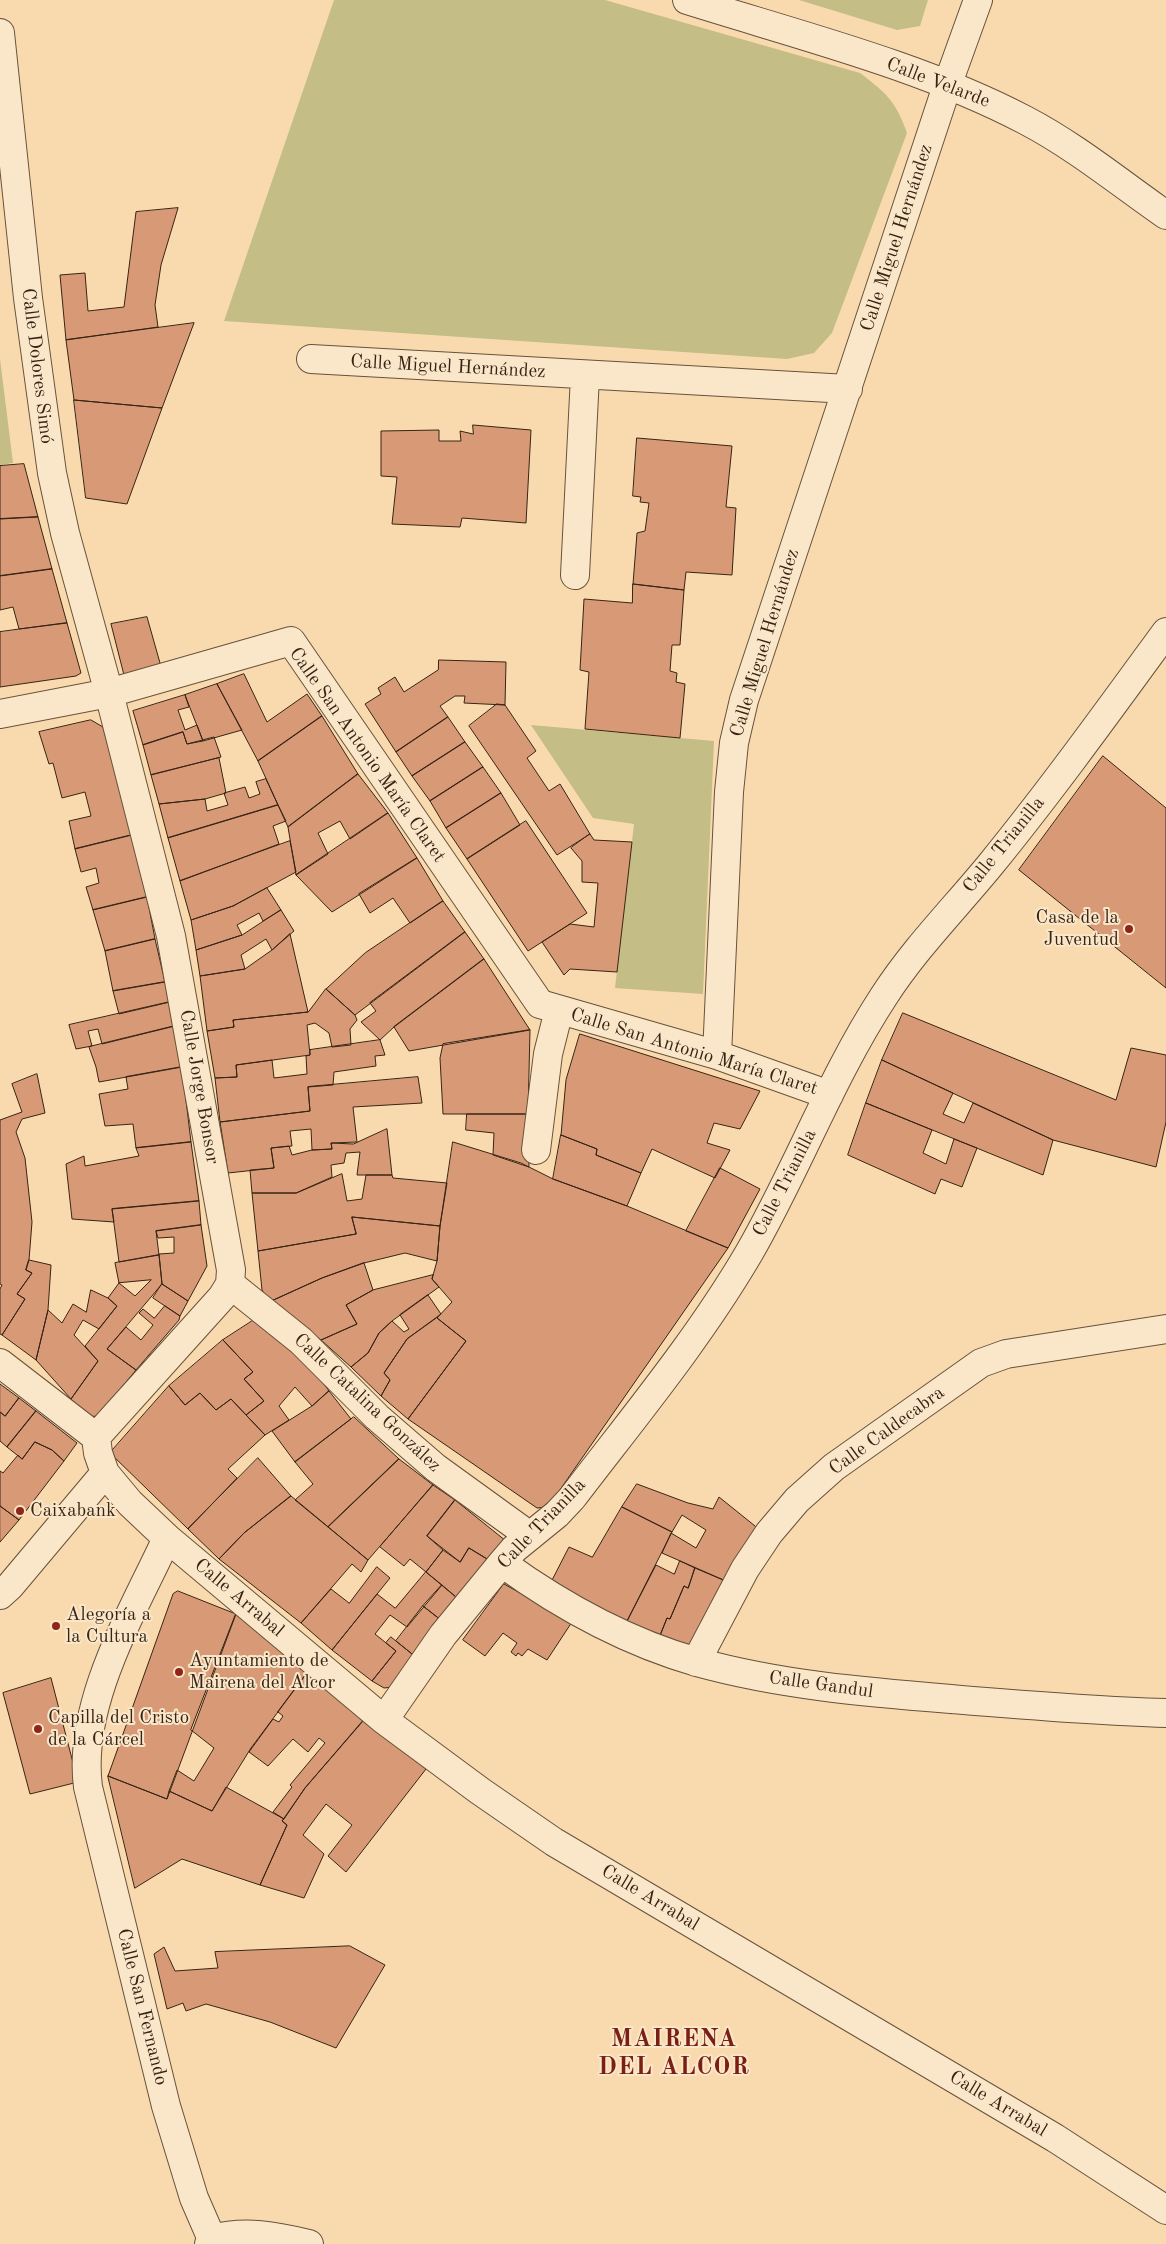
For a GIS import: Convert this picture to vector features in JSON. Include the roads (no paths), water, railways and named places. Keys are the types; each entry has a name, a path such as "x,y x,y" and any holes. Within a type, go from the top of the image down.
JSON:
{"street":[{"name":"Calle Velarde","path":"687,0 878,60 977,97 1036,126 1084,157 1166,215"},
{"name":"Calle Miguel Hernández","path":"717,1055 729,792 734,743 744,700 947,86 978,0"},
{"name":"Calle Dolores Simó","path":"0,33 28,298 52,473 65,533 109,693"},
{"name":"Calle Miguel Hernández","path":"311,359 585,376 848,389"},
{"path":"575,575 585,376"},
{"name":"Calle Trianilla","path":"384,1720 443,1635 502,1563 572,1498 719,1302 774,1206 829,1095 884,996 919,948 990,865 1064,771 1166,632"},
{"name":"Calle San Antonio María Claret","path":"109,693 291,641 540,1004 717,1055 829,1095"},
{"path":"0,714 109,693"},
{"name":"Calle Jorge Bonsor","path":"109,693 171,936 230,1256 230,1284"},
{"name":"Calle San Antonio María Claret","path":"536,1150 548,1054 559,1010"},
{"path":"96,1437 208,1314 230,1284"},
{"name":"Calle Catalina González","path":"230,1284 301,1341 377,1417 436,1468 530,1536"},
{"name":"Calle Caldecabra","path":"696,1662 745,1569 770,1532 797,1500 834,1467 981,1363 1006,1354 1166,1329"},
{"path":"0,1363 96,1437 98,1454 105,1473 10,1586 0,1594"},
{"name":"Calle Arrabal","path":"105,1473 130,1503 168,1538 384,1720 480,1791 554,1842 1054,2138 1166,2210"},
{"name":"Calle San Fernando","path":"168,1538 114,1652 96,1703 87,1739 85,1766 88,1787 166,2106 194,2198 211,2242"},
{"name":"Calle Gandul","path":"502,1563 572,1609 644,1643 696,1662 786,1682 867,1692 1096,1711 1166,1713"},
{"path":"211,2242 226,2235 249,2233 309,2244"}],"place":[{"name":"Casa de la Juventud","path":"1129,929"},
{"name":"Caixabank","path":"20,1511"},
{"name":"Alegoría a la Cultura","path":"56,1626"},
{"name":"Ayuntamiento de Mairena del Alcor","path":"179,1672"},
{"name":"Capilla del Cristo de la Cárcel","path":"38,1729"}],"district":[{"name":"MAIRENA DEL ALCOR","path":"674,2054"}]}
